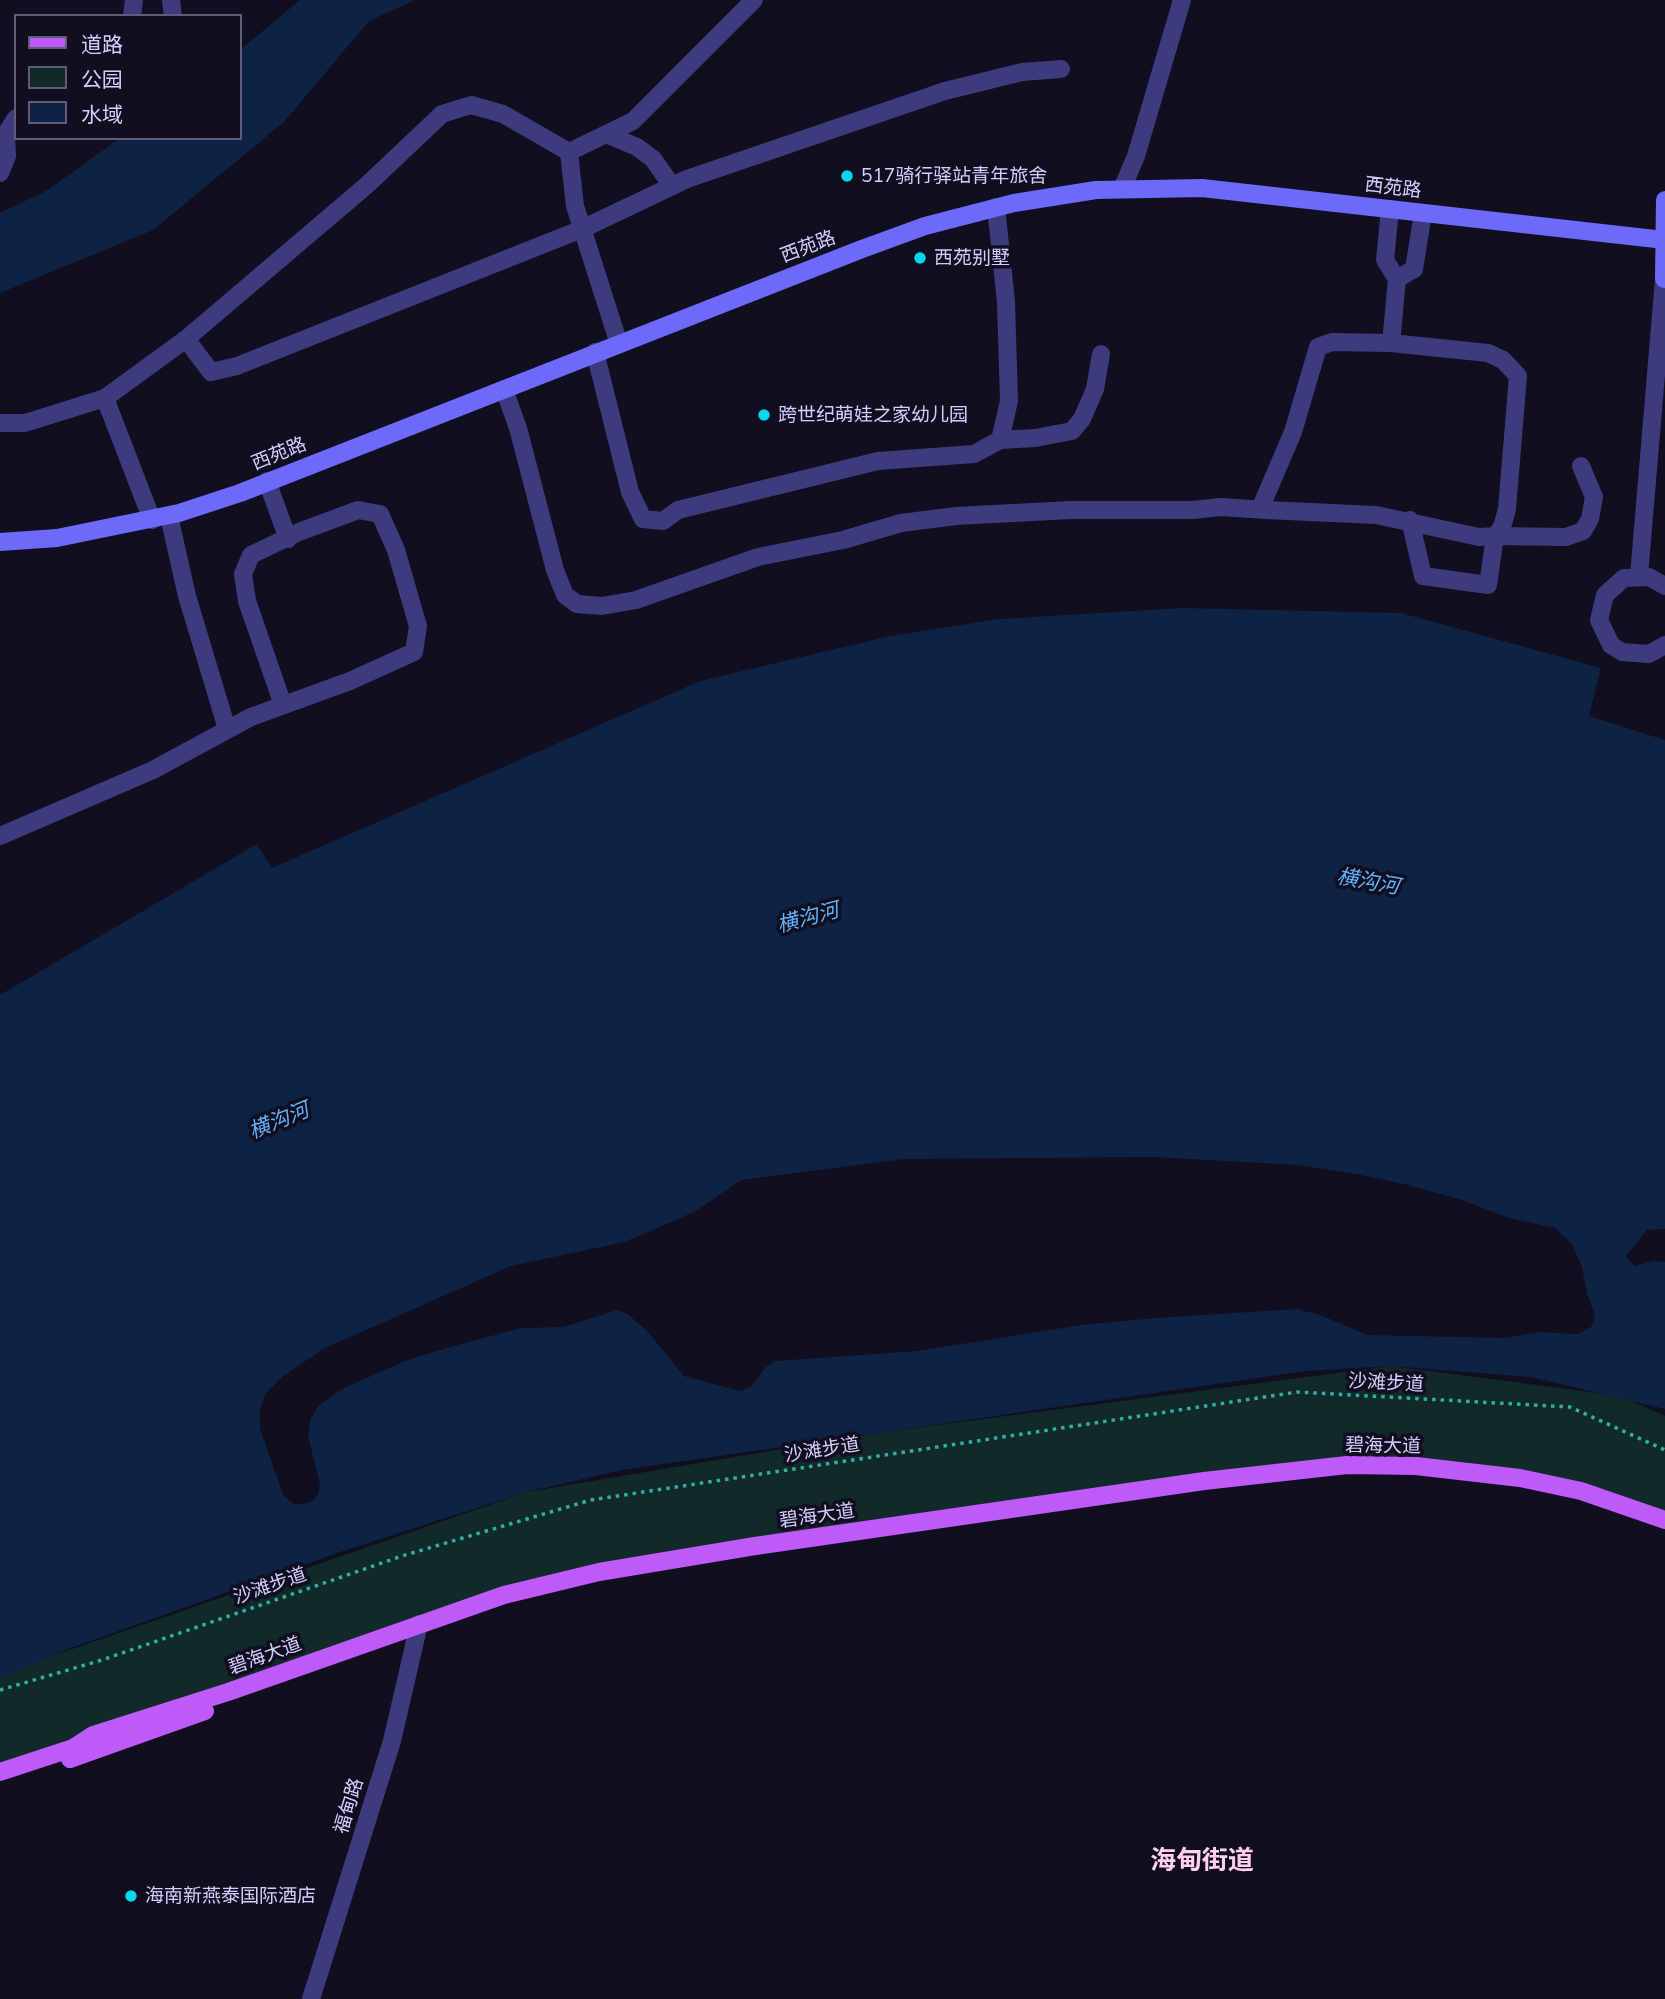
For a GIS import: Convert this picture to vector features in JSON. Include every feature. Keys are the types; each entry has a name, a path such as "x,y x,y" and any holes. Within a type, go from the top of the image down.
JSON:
{"main road":[{"name":"西苑路","path":"0,542 57,538 161,518 267,481 925,226 996,207 1057,195 1122,189 1202,188 1664,239"},
{"path":"1664,277 1665,200"},
{"name":"碧海大道","path":"0,1782 417,1630 504,1595 654,1562 1305,1468 1386,1464 1520,1478 1581,1491 1665,1520"},
{"name":"碧海大道","path":"0,1772 74,1748 93,1735 417,1630 559,1591 656,1571 1319,1477 1387,1474 1519,1489 1580,1501 1665,1530"}],"street":[{"path":"569,152 633,121 754,0"},
{"path":"1122,189 1136,156 1182,0"},
{"path":"186,339 211,372 237,366 582,229 672,186 945,91 1022,72 1061,69"},
{"path":"0,423 25,423 104,398 186,339 367,186 442,114 471,105 503,114 569,152"},
{"path":"0,173 7,156 6,134 14,121"},
{"path":"606,134 637,147 653,159 672,186"},
{"path":"569,152 575,206 619,344"},
{"path":"996,207 1006,302 1009,401 1000,440"},
{"path":"1390,209 1385,260 1397,279 1391,342"},
{"path":"1397,279 1414,269 1423,213"},
{"path":"1639,576 1660,375 1664,277"},
{"path":"1266,510 1264,502 1293,432 1318,348 1332,342 1391,342 1488,353 1503,360 1518,376 1507,509 1503,527 1495,536 1488,585 1423,576 1410,520"},
{"path":"595,352 630,492 643,519 663,521 678,510 878,461 974,454 1000,440 1035,438 1072,431 1083,419 1095,389 1101,354"},
{"path":"504,389 555,570 565,595 577,604 602,606 636,600 758,557 843,540 901,523 956,516 1070,510 1192,510 1222,507 1376,515 1410,520 1479,537 1566,537 1583,531 1590,519 1594,496 1581,466"},
{"path":"104,398 161,518 227,729"},
{"path":"267,481 288,539"},
{"path":"0,836 153,770 227,729 350,681 414,652 418,626 396,550 380,514 358,510 299,532 251,555 243,574 256,630 283,705"},
{"path":"1665,586 1649,577 1624,578 1605,594 1599,620 1611,645 1635,656 1649,654 1665,645"},
{"name":"福甸路","path":"311,1999 392,1741 417,1630"}],"path":[{"name":"沙滩步道","path":"0,1690 102,1660 402,1556 591,1500 1297,1392 1570,1407 1665,1450"}],"green space":[{"path":"1391,1366 1621,1396 1665,1416 1665,1523 1555,1485 1370,1465 1204,1481 504,1595 0,1764 0,1674 527,1492 883,1432"}],"water":[{"path":"300,0 415,0 369,21 284,122 153,230 0,293 0,213 46,191 117,140 242,140 242,48"},
{"name":"横沟河","path":"1183,608 1401,613 1601,668 1589,716 1665,740 1665,1229 1647,1230 1626,1256 1635,1266 1654,1261 1665,1262 1665,1409 1531,1377 1391,1366 1306,1371 622,1470 527,1492 343,1551 74,1647 0,1678 0,995 257,844 272,868 700,681 890,636 999,619","holes":["1154,1157 1298,1165 1404,1184 1462,1200 1509,1218 1555,1228 1572,1244 1582,1267 1595,1316 1591,1327 1578,1334 1539,1332 1505,1338 1368,1335 1320,1315 1297,1309 1156,1318 1081,1325 917,1351 775,1361 766,1367 752,1386 740,1391 684,1376 649,1333 628,1314 617,1310 564,1327 521,1328 450,1347 405,1361 344,1388 318,1406 310,1420 308,1436 320,1484 318,1495 311,1502 295,1505 283,1495 260,1428 260,1410 266,1393 282,1377 323,1349 511,1266 624,1242 696,1211 741,1180 904,1159"]}],"place":[{"name":"517骑行驿站青年旅舍","path":"847,176"},
{"name":"西苑别墅","path":"920,258"},
{"name":"跨世纪萌娃之家幼儿园","path":"764,415"},
{"name":"海南新燕泰国际酒店","path":"131,1896"}],"district":[{"name":"海甸街道","path":"1202,1861"}]}
